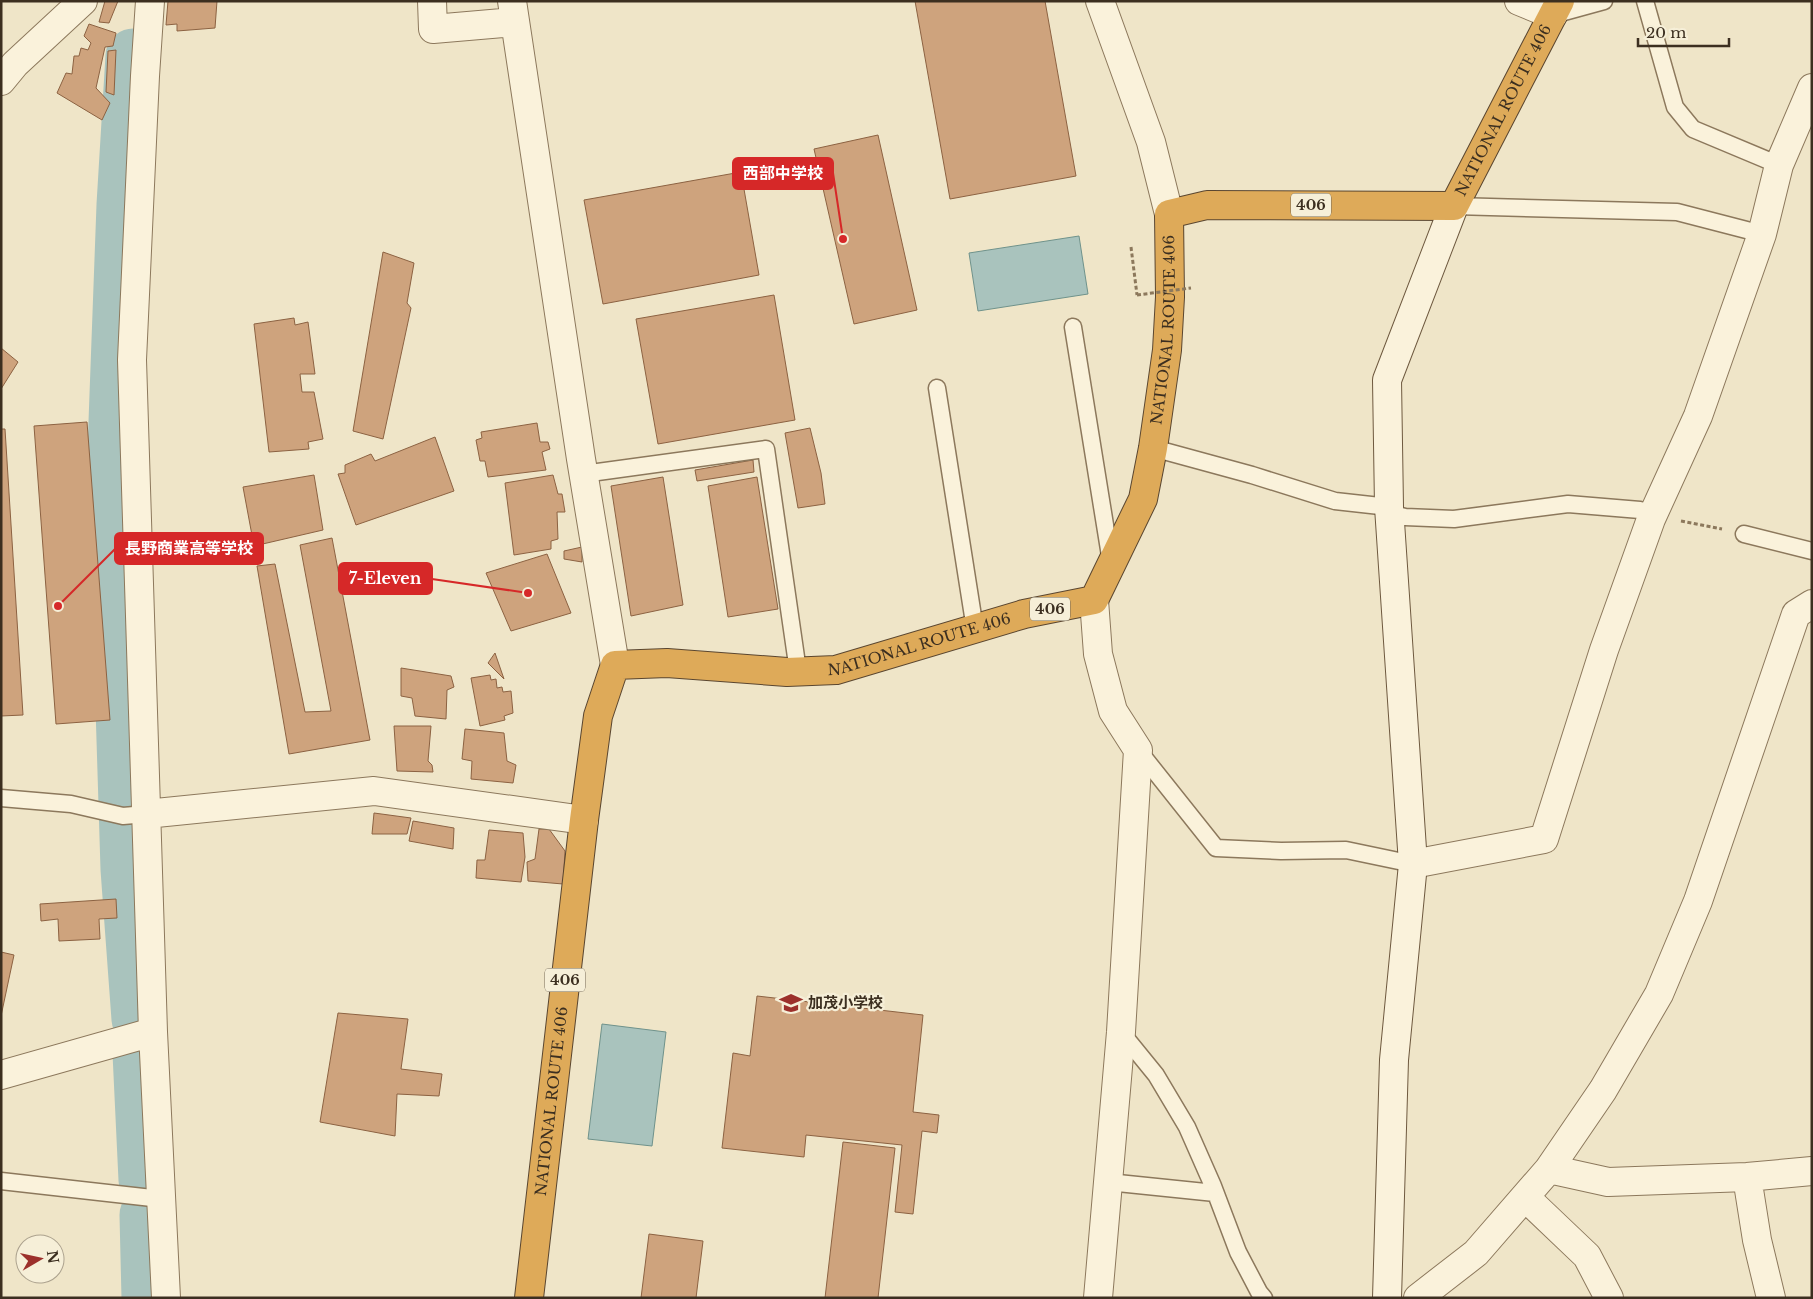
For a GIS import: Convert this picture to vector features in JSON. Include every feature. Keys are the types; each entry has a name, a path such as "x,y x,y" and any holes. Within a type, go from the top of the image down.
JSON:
{"highway":[{"name":"NATIONAL ROUTE 406","path":"529,1298 584,820 598,716 615,665 667,663 798,671 836,670 1024,614 1094,600 1143,499 1153,448 1167,350 1170,297 1169,214 1207,205 1454,206 1557,8"}],"street":[{"path":"1,81 15,64 83,1"},
{"path":"150,1 132,360 134,815 153,1032 166,1298"},
{"path":"432,1 433,29 513,12 583,474 615,665"},
{"path":"1100,1 1151,142 1169,214"},
{"path":"1519,1 1557,8"},
{"path":"1413,864 1544,839 1604,650 1653,515 1698,416 1762,234 1779,165 1812,88"},
{"path":"1387,1298 1394,1060 1413,864 1389,510 1387,380 1454,206"},
{"path":"1094,600 1098,654 1112,712 1138,750 1121,1032 1098,1298"},
{"path":"1418,1298 1476,1253 1549,1169 1602,1090 1659,994 1698,900 1796,614 1812,604"},
{"path":"134,815 374,791 584,820"},
{"path":"1,1076 153,1032"},
{"path":"1549,1169 1608,1182 1747,1177 1812,1171"},
{"path":"1747,1177 1757,1240 1771,1298"},
{"path":"1525,1197 1587,1256 1609,1298"}],"lane":[{"path":"1557,8 1604,1"},
{"path":"1645,1 1675,107 1693,129 1779,165"},
{"path":"1454,206 1677,212 1762,234"},
{"path":"1073,327 1112,564"},
{"path":"937,388 975,629"},
{"path":"1153,448 1252,475 1336,501 1389,510 1405,517 1454,518 1568,504 1640,510 1653,515"},
{"path":"583,474 766,449 798,671"},
{"path":"1744,534 1812,551"},
{"path":"1138,750 1216,848 1281,851 1346,850 1413,864"},
{"path":"1,798 71,804 134,815"},
{"path":"1121,1032 1156,1075 1187,1126 1238,1252 1264,1298"},
{"path":"1,1182 161,1199"},
{"path":"1108,1182 1215,1193"}],"path":[{"path":"1132,247 1137,295 1191,288"},
{"path":"1653,515 1744,534"}],"water":[{"path":"1079,236 1088,294 978,311 969,253"},
{"path":"602,1024 666,1032 652,1146 588,1139"}],"building":[{"path":"105,1 118,1 109,23 99,22"},
{"path":"168,1 217,1 215,28 177,31 177,24 166,25"},
{"path":"915,1 1045,1 1076,176 950,199"},
{"path":"89,24 116,33 113,46 105,47 96,88 110,103 102,120 57,93 66,73 72,74 74,56 79,56 81,48 88,50 91,43 84,36"},
{"path":"116,50 114,95 106,92 108,51"},
{"path":"878,135 917,310 854,324 814,149"},
{"path":"741,172 759,275 603,304 584,200"},
{"path":"383,252 414,263 407,303 411,308 383,439 353,431"},
{"path":"774,295 795,420 658,444 636,319"},
{"path":"294,318 295,325 308,322 315,374 300,374 302,392 314,392 323,439 308,442 309,449 269,452 254,324"},
{"path":"1,348 18,362 1,389"},
{"path":"87,422 110,720 56,724 34,426"},
{"path":"537,423 540,442 548,442 550,449 542,452 546,470 488,477 485,461 480,461 476,440 482,438 481,432"},
{"path":"810,428 821,473 825,504 798,508 785,433"},
{"path":"1,429 5,429 23,715 1,716"},
{"path":"435,437 454,491 356,525 338,474 345,473 345,465 371,454 375,461"},
{"path":"753,460 754,472 697,481 695,470"},
{"path":"314,475 323,530 254,546 243,487"},
{"path":"553,475 558,494 562,494 565,512 557,512 558,539 551,541 551,549 514,555 505,483"},
{"path":"663,477 683,605 631,616 611,486"},
{"path":"757,477 778,609 728,617 708,486"},
{"path":"332,538 370,740 289,754 257,566 275,564 305,712 331,711 300,545"},
{"path":"582,547 582,562 564,559 564,551"},
{"path":"547,554 571,613 511,631 486,573"},
{"path":"495,653 504,679 488,663"},
{"path":"401,668 451,676 454,687 447,690 446,719 415,716 412,698 401,696"},
{"path":"490,675 491,680 496,679 497,688 502,687 503,692 511,691 513,713 504,716 505,720 480,726 471,678"},
{"path":"394,726 431,726 428,761 432,765 433,772 397,771"},
{"path":"465,729 504,733 507,761 516,765 513,783 471,779 472,761 462,759"},
{"path":"374,813 411,818 407,834 372,834"},
{"path":"413,821 454,828 453,849 409,841"},
{"path":"539,829 549,829 565,851 563,884 528,881 527,862 535,859"},
{"path":"489,830 523,833 525,857 521,882 476,878 477,860 485,860"},
{"path":"116,899 117,918 99,919 100,939 59,941 58,919 41,921 40,904"},
{"path":"1,952 14,955 1,1016"},
{"path":"757,996 923,1015 913,1112 939,1115 937,1133 922,1131 913,1214 895,1212 902,1145 806,1135 804,1157 722,1148 733,1053 750,1056"},
{"path":"338,1013 408,1019 401,1069 442,1074 439,1096 397,1094 395,1136 320,1122"},
{"path":"843,1142 895,1148 878,1298 825,1298"},
{"path":"649,1234 703,1241 696,1298 641,1298"}],"waterway":[{"path":"133,56 124,205 115,449 128,869 139,1019"},
{"path":"140,1053 146,1180"},
{"path":"147,1215 149,1298"}],"place":[{"name":"西部中学校","path":"843,239"},
{"name":"7-Eleven","path":"528,593"},
{"name":"長野商業高等学校","path":"58,606"},
{"name":"加茂小学校","path":"791,1003"}]}
